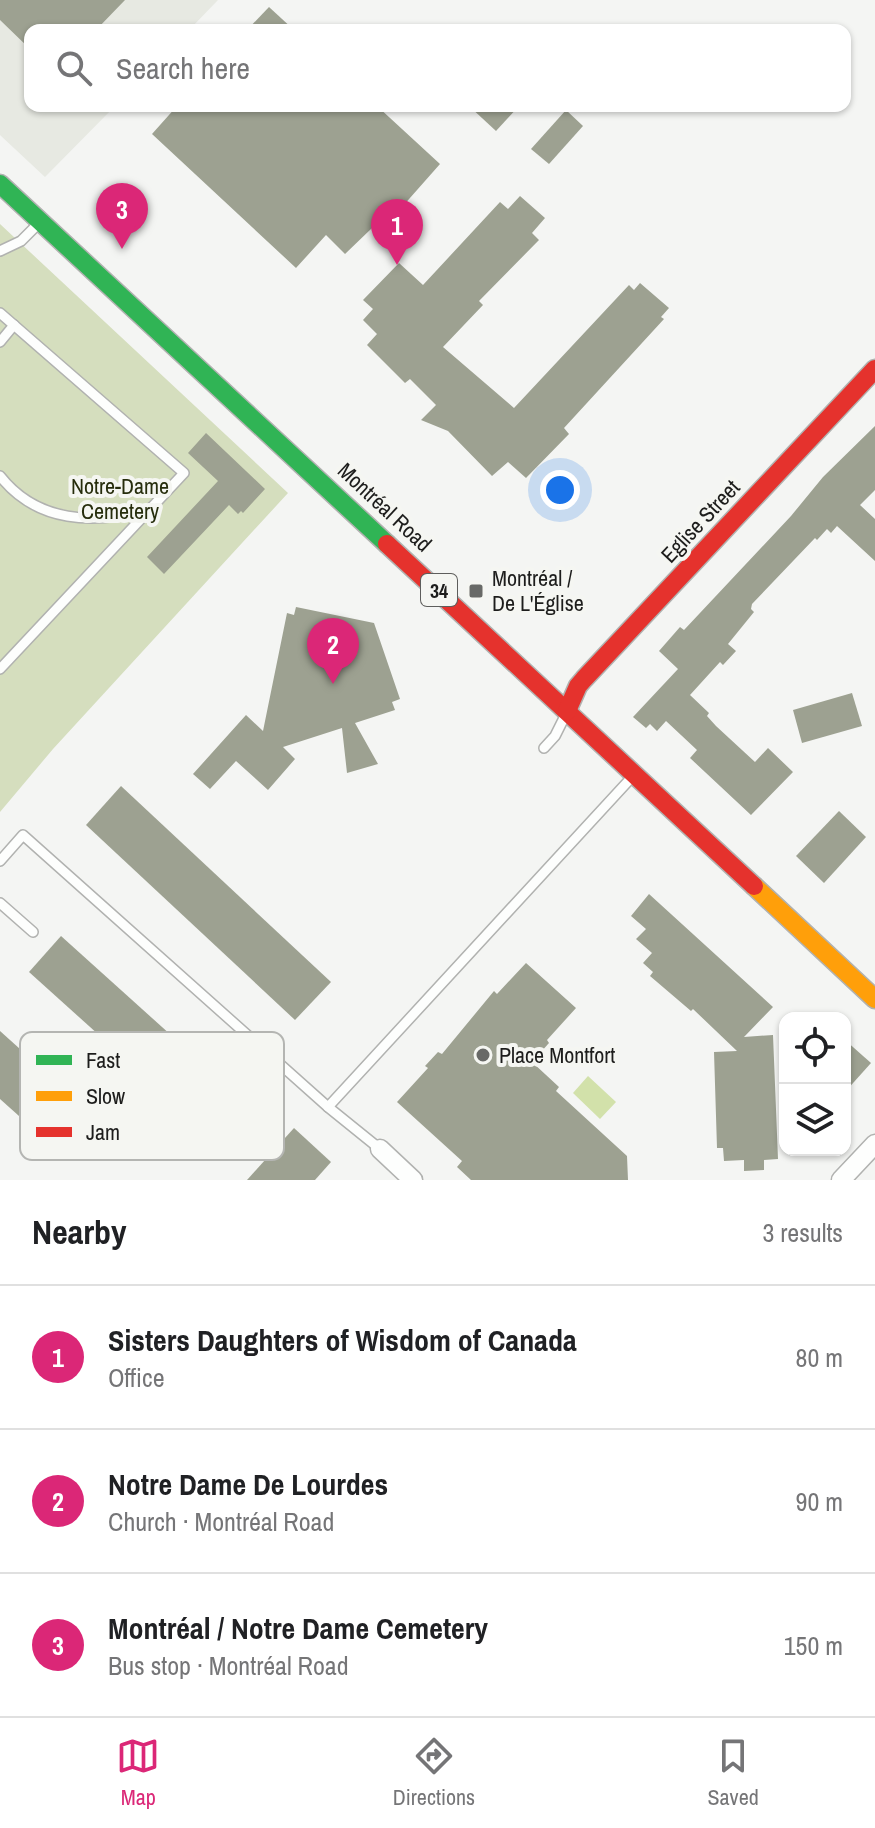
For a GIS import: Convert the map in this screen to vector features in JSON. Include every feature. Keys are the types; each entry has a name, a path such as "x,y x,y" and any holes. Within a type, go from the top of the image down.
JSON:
{"main road":[{"name":"Montréal Road","path":"0,184 875,999"},
{"name":"Eglise Street","path":"567,711 584,679 875,369"}],"street":[{"path":"841,1180 875,1144"},
{"path":"380,1149 413,1180"}],"lane":[{"path":"0,251 21,241 41,222"},
{"path":"0,313 184,473 0,669"},
{"path":"0,342 14,325"},
{"path":"0,476 13,492 45,512 82,519 122,517 152,508"},
{"path":"544,748 555,736 567,711"},
{"path":"328,1107 634,774"},
{"path":"0,861 23,835 244,1032"},
{"path":"0,903 33,932"},
{"path":"284,1068 380,1149"}],"shaded area":[{"path":"0,0 218,0 195,24 24,24 24,112 109,112 45,177 0,135"},
{"path":"588,1076 616,1102 600,1119 573,1093"}],"green space":[{"name":"Notre-Dame Cemetery","path":"0,224 288,493 53,749 0,812"}],"building":[{"path":"0,0 125,0 102,24 24,24 24,43 0,20"},
{"path":"269,7 287,24 253,24"},
{"path":"172,112 384,112 440,164 402,207 397,204 345,254 326,235 296,268 152,134"},
{"path":"475,112 513,112 496,131"},
{"path":"564,112 583,126 549,164 531,149"},
{"path":"520,196 545,218 532,233 539,240 479,301 483,305 443,347 514,408 629,285 634,290 640,283 669,308 661,317 664,319 564,428 569,434 526,478 508,462 492,476 448,431 421,420 436,405 410,379 405,383 367,345 377,334 363,320 373,309 363,300 399,263 423,285 500,202 508,209"},
{"path":"875,426 875,490 860,505 875,519 875,561 837,526 831,533 827,529 752,604 754,612 728,644 736,651 723,665 720,662 690,695 709,713 707,716 716,726 755,762 768,748 793,772 751,815 690,758 697,750 666,721 657,731 650,724 646,728 633,717 678,669 659,651 680,627 684,630 791,516 823,477"},
{"path":"206,433 265,489 243,513 238,514 229,505 164,574 147,557 218,481 188,453"},
{"path":"296,607 374,623 400,699 392,702 395,710 355,723 378,764 347,773 342,728 283,747 295,759 268,790 236,761 210,789 193,774 246,715 263,731 287,613 294,615"},
{"path":"852,693 862,726 802,743 793,710"},
{"path":"121,786 331,982 295,1020 86,825"},
{"path":"839,811 866,837 824,883 796,856"},
{"path":"649,894 773,1007 744,1037 773,1035 778,1159 764,1160 764,1170 744,1171 744,1160 724,1161 723,1148 717,1148 714,1052 737,1051 693,1009 691,1011 650,976 653,972 643,963 652,953 636,939 646,929 631,916"},
{"path":"61,936 168,1032 96,1032 29,972"},
{"path":"526,963 576,1008 532,1062 559,1087 556,1091 627,1156 628,1180 471,1180 457,1167 462,1161 397,1102 428,1068 425,1066 438,1052 442,1054 494,991 497,994"},
{"path":"0,1031 20,1049 20,1117 0,1099"},
{"path":"851,1045 871,1063 851,1085"},
{"path":"294,1128 331,1162 315,1180 247,1180 265,1160 284,1160 284,1139"}],"traffic: fast":[{"path":"0,184 387,544"}],"traffic: slow":[{"path":"754,886 875,999"}],"traffic: jam":[{"path":"567,711 584,679 875,369"},
{"path":"387,544 754,886"}],"place":[{"name":"Montréal / Notre Dame Cemetery","path":"122,249"},
{"name":"Sisters Daughters of Wisdom of Canada","path":"397,265"},
{"name":"Montréal / De L'Église","path":"476,591"},
{"name":"Notre Dame De Lourdes","path":"333,684"},
{"name":"Place Montfort","path":"483,1055"}]}
